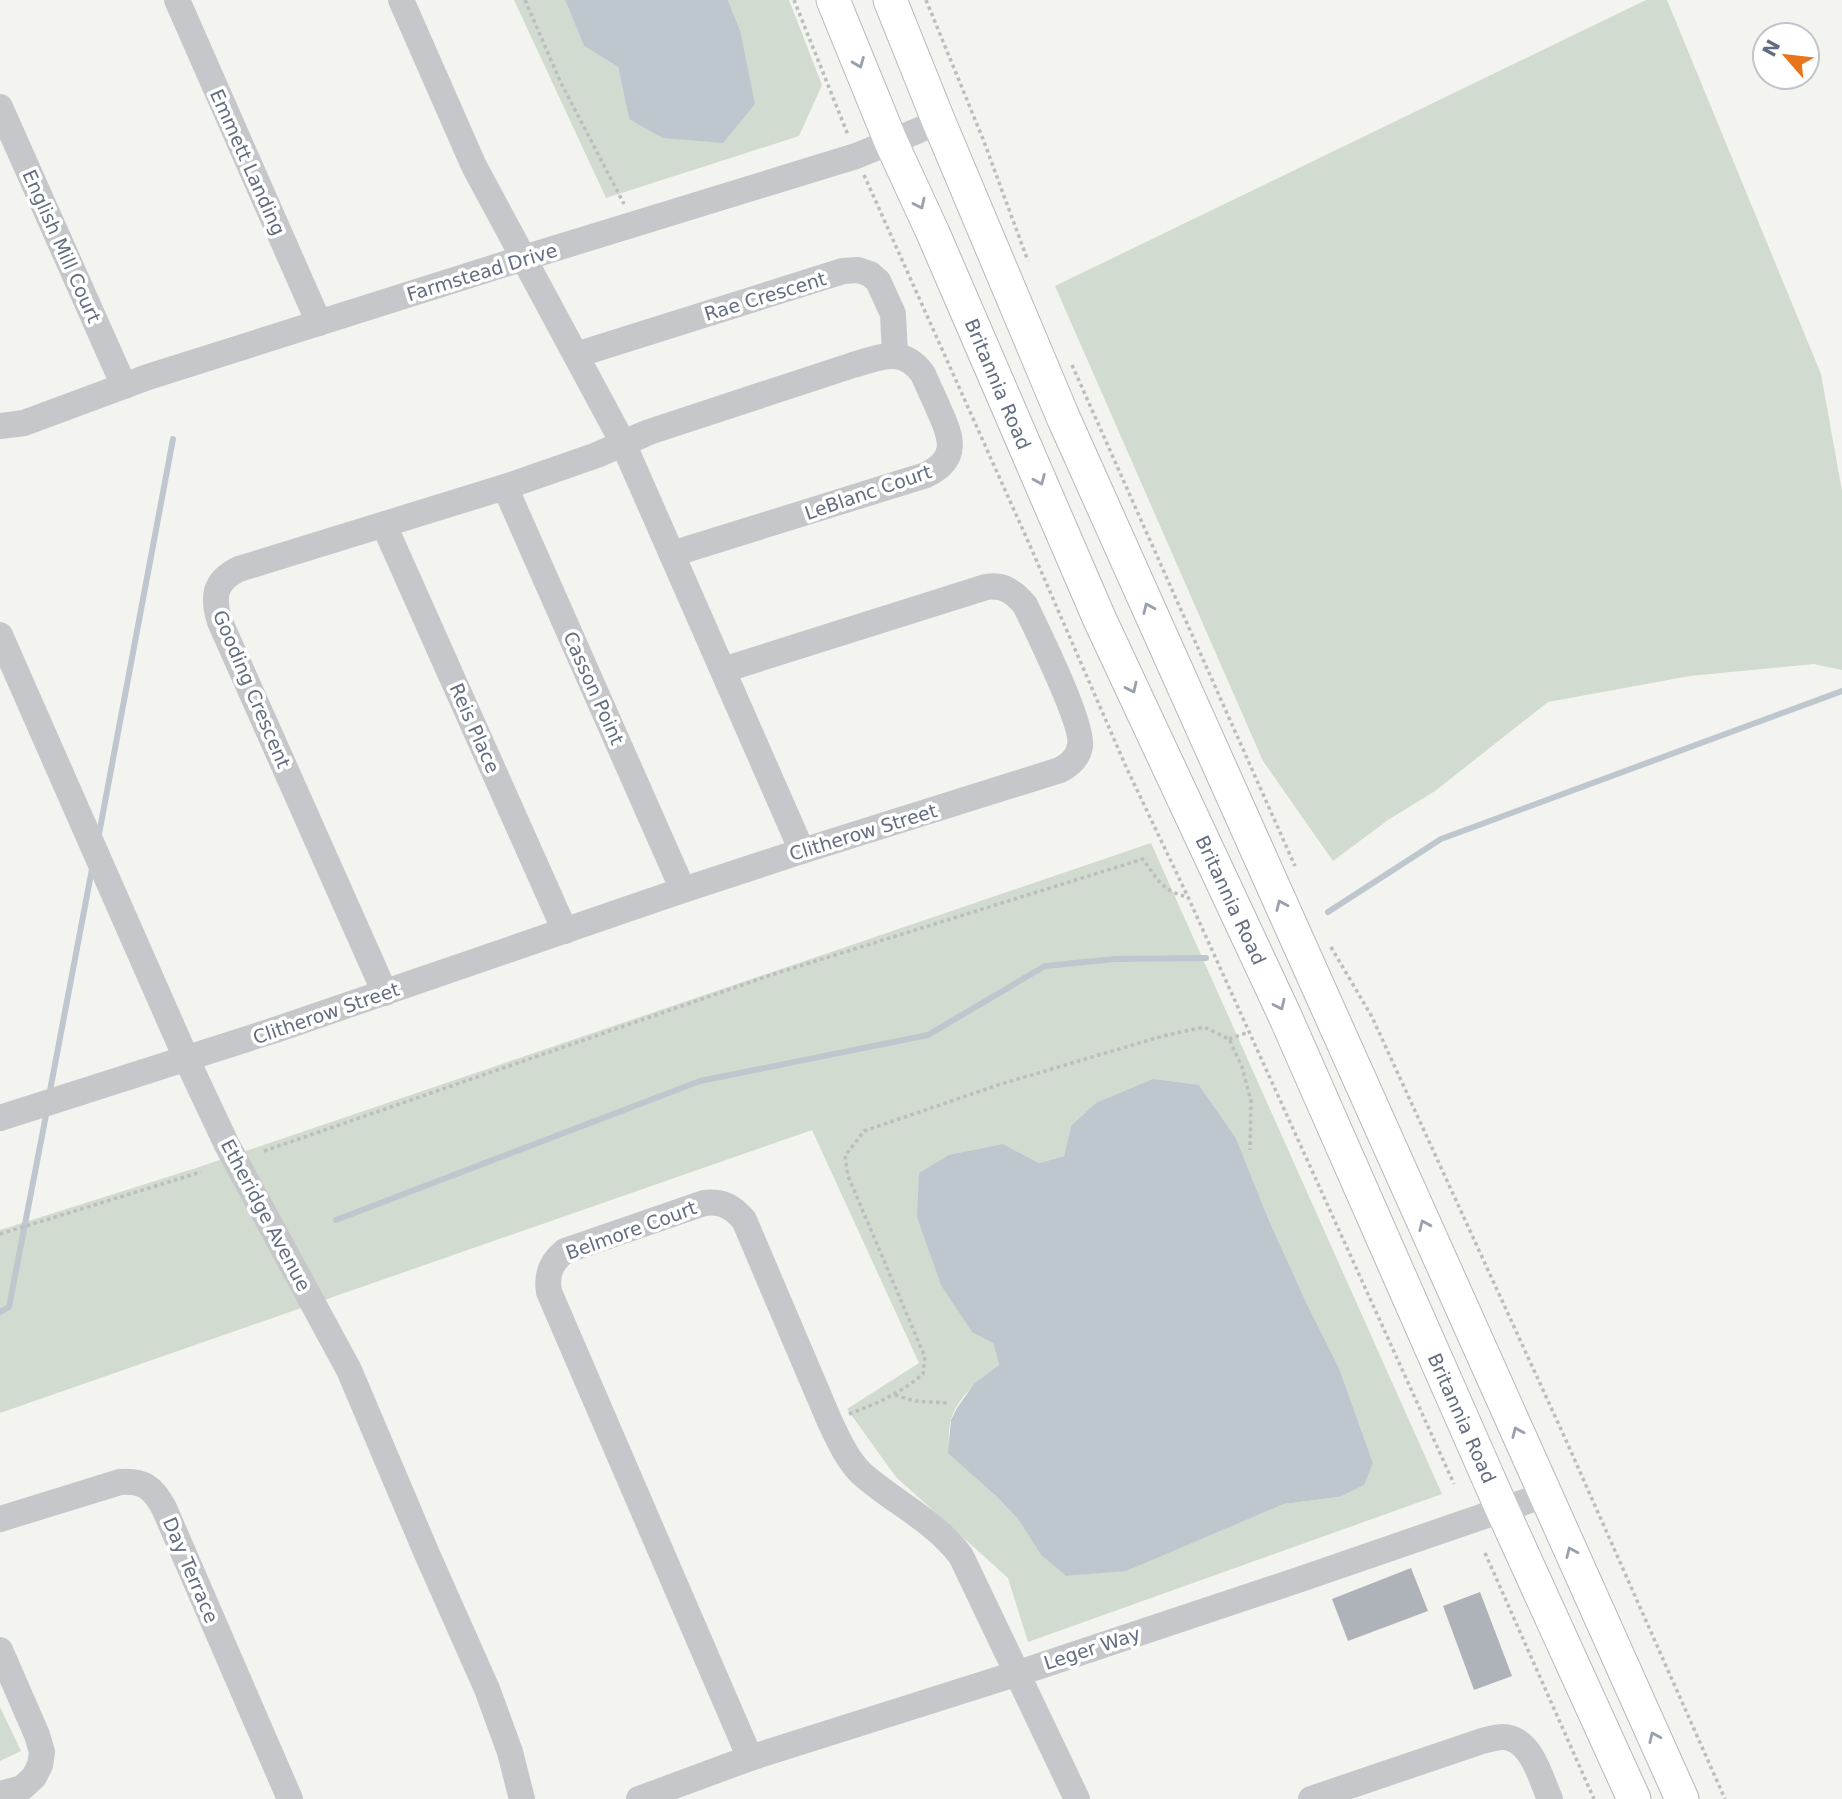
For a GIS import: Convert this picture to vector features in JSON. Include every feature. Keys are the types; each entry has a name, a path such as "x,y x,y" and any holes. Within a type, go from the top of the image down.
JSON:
{"main road":[{"name":"Britannia Road","path":"833,0 891,142 1100,620 1285,1016 1502,1509 1634,1799"},
{"path":"890,0 1063,417 1682,1799"}],"street":[{"name":"Emmett Landing","path":"177,0 319,323"},
{"path":"401,0 474,166 623,443 802,851"},
{"name":"English Mill Court","path":"0,107 124,386"},
{"name":"Farmstead Drive","path":"0,439 12,425 124,386 524,258 856,156 939,122"},
{"name":"Rae Crescent","path":"576,355 843,271 858,270 870,274 878,281 893,314 895,355"},
{"path":"623,443 853,365 895,355"},
{"name":"LeBlanc Court","path":"672,554 937,470 945,461 950,447 950,433 923,374 910,360 895,355"},
{"name":"Gooding Crescent","path":"385,993 220,622 215,606 215,592 229,573 239,569 505,487 597,455 623,443"},
{"name":"Casson Point","path":"505,487 683,890"},
{"name":"Reis Place","path":"384,525 565,931"},
{"name":"Clitherow Street","path":"0,1118 278,1029 683,890 1060,770 1070,764 1080,747 1081,735 1073,713 1025,605 1011,591 1001,587 986,587 723,670"},
{"name":"Etheridge Avenue","path":"0,635 227,1145 349,1370 487,1689 510,1752 522,1799"},
{"name":"Belmore Court","path":"750,1758 549,1292 548,1282 550,1269 556,1258 565,1251 704,1203 715,1202 726,1204 744,1220 844,1450 860,1472 941,1533 961,1556 1077,1799"},
{"name":"Day Terrace","path":"0,1519 120,1482 132,1481 153,1491 164,1508 289,1799"},
{"name":"Leger Way","path":"639,1799 750,1758 1017,1673 1545,1495"},
{"path":"0,1650 42,1752 34,1777 22,1788 0,1794"},
{"path":"1319,1798 1482,1741 1509,1737 1530,1755 1550,1799"}],"path":[{"path":"525,0 561,81 633,225"},
{"path":"794,0 856,156 1127,769 1188,897 1454,1484"},
{"path":"926,0 983,139 1031,269"},
{"path":"1068,356 1298,874"},
{"path":"264,1151 774,974 1143,859 1160,883 1172,894 1188,897"},
{"path":"1327,937 1372,1017 1560,1425 1725,1799"},
{"path":"830,1422 907,1388 923,1374 925,1357 849,1176 845,1156 864,1131 1001,1084 1163,1036 1203,1027 1229,1039 1242,1067 1251,1101 1250,1150"},
{"path":"1229,1039 1249,1032"},
{"path":"0,1234 201,1172"},
{"path":"894,1395 914,1401 948,1403"},
{"path":"1485,1553 1594,1799"}],"shaded area":[{"path":"514,0 565,0 584,46 618,67 629,119 740,30 728,0 789,0 822,85 799,136 606,198"},
{"path":"565,0 728,0 740,30 755,104 723,143 663,138 629,119 618,67 584,46"},
{"path":"1646,0 1667,0 1821,374 1842,491 1842,670 1814,664 1690,676 1548,702 1435,791 1388,820 1333,861 1263,761 1055,286"},
{"path":"1151,843 1442,1494 1028,1642 1008,1578 896,1477 847,1409 919,1363 812,1130 0,1413 0,1230 196,1168","holes":["1199,1085 1236,1138 1268,1218 1339,1368 1373,1463 1339,1497 1284,1504 1126,1570 1066,1576 1041,1555 1018,1519 949,1453 949,1427 959,1402 971,1388 999,1366 993,1343 1003,1144 1039,1163 1064,1156 1071,1126"]},
{"path":"1153,1079 1199,1085 1236,1138 1268,1218 1339,1368 1373,1463 1364,1485 1339,1497 1284,1504 1126,1571 1066,1576 1041,1555 1018,1519 996,1496 948,1453 951,1420 957,1408 974,1384 999,1365 993,1343 972,1332 941,1285 917,1217 919,1173 949,1155 1003,1144 1039,1163 1064,1156 1071,1126 1096,1103"},
{"path":"0,1707 21,1751 0,1761"}],"building":[{"path":"1411,1568 1428,1611 1348,1641 1332,1599"},
{"path":"1480,1592 1512,1676 1474,1690 1443,1606"}],"waterway":[{"path":"99,834 173,439"},
{"path":"1328,912 1441,839 1842,691"},
{"path":"49,1096 92,869"},
{"path":"336,1220 700,1081 928,1035 1045,966 1115,959 1206,958"},
{"path":"0,1312 9,1307 47,1110"}]}
